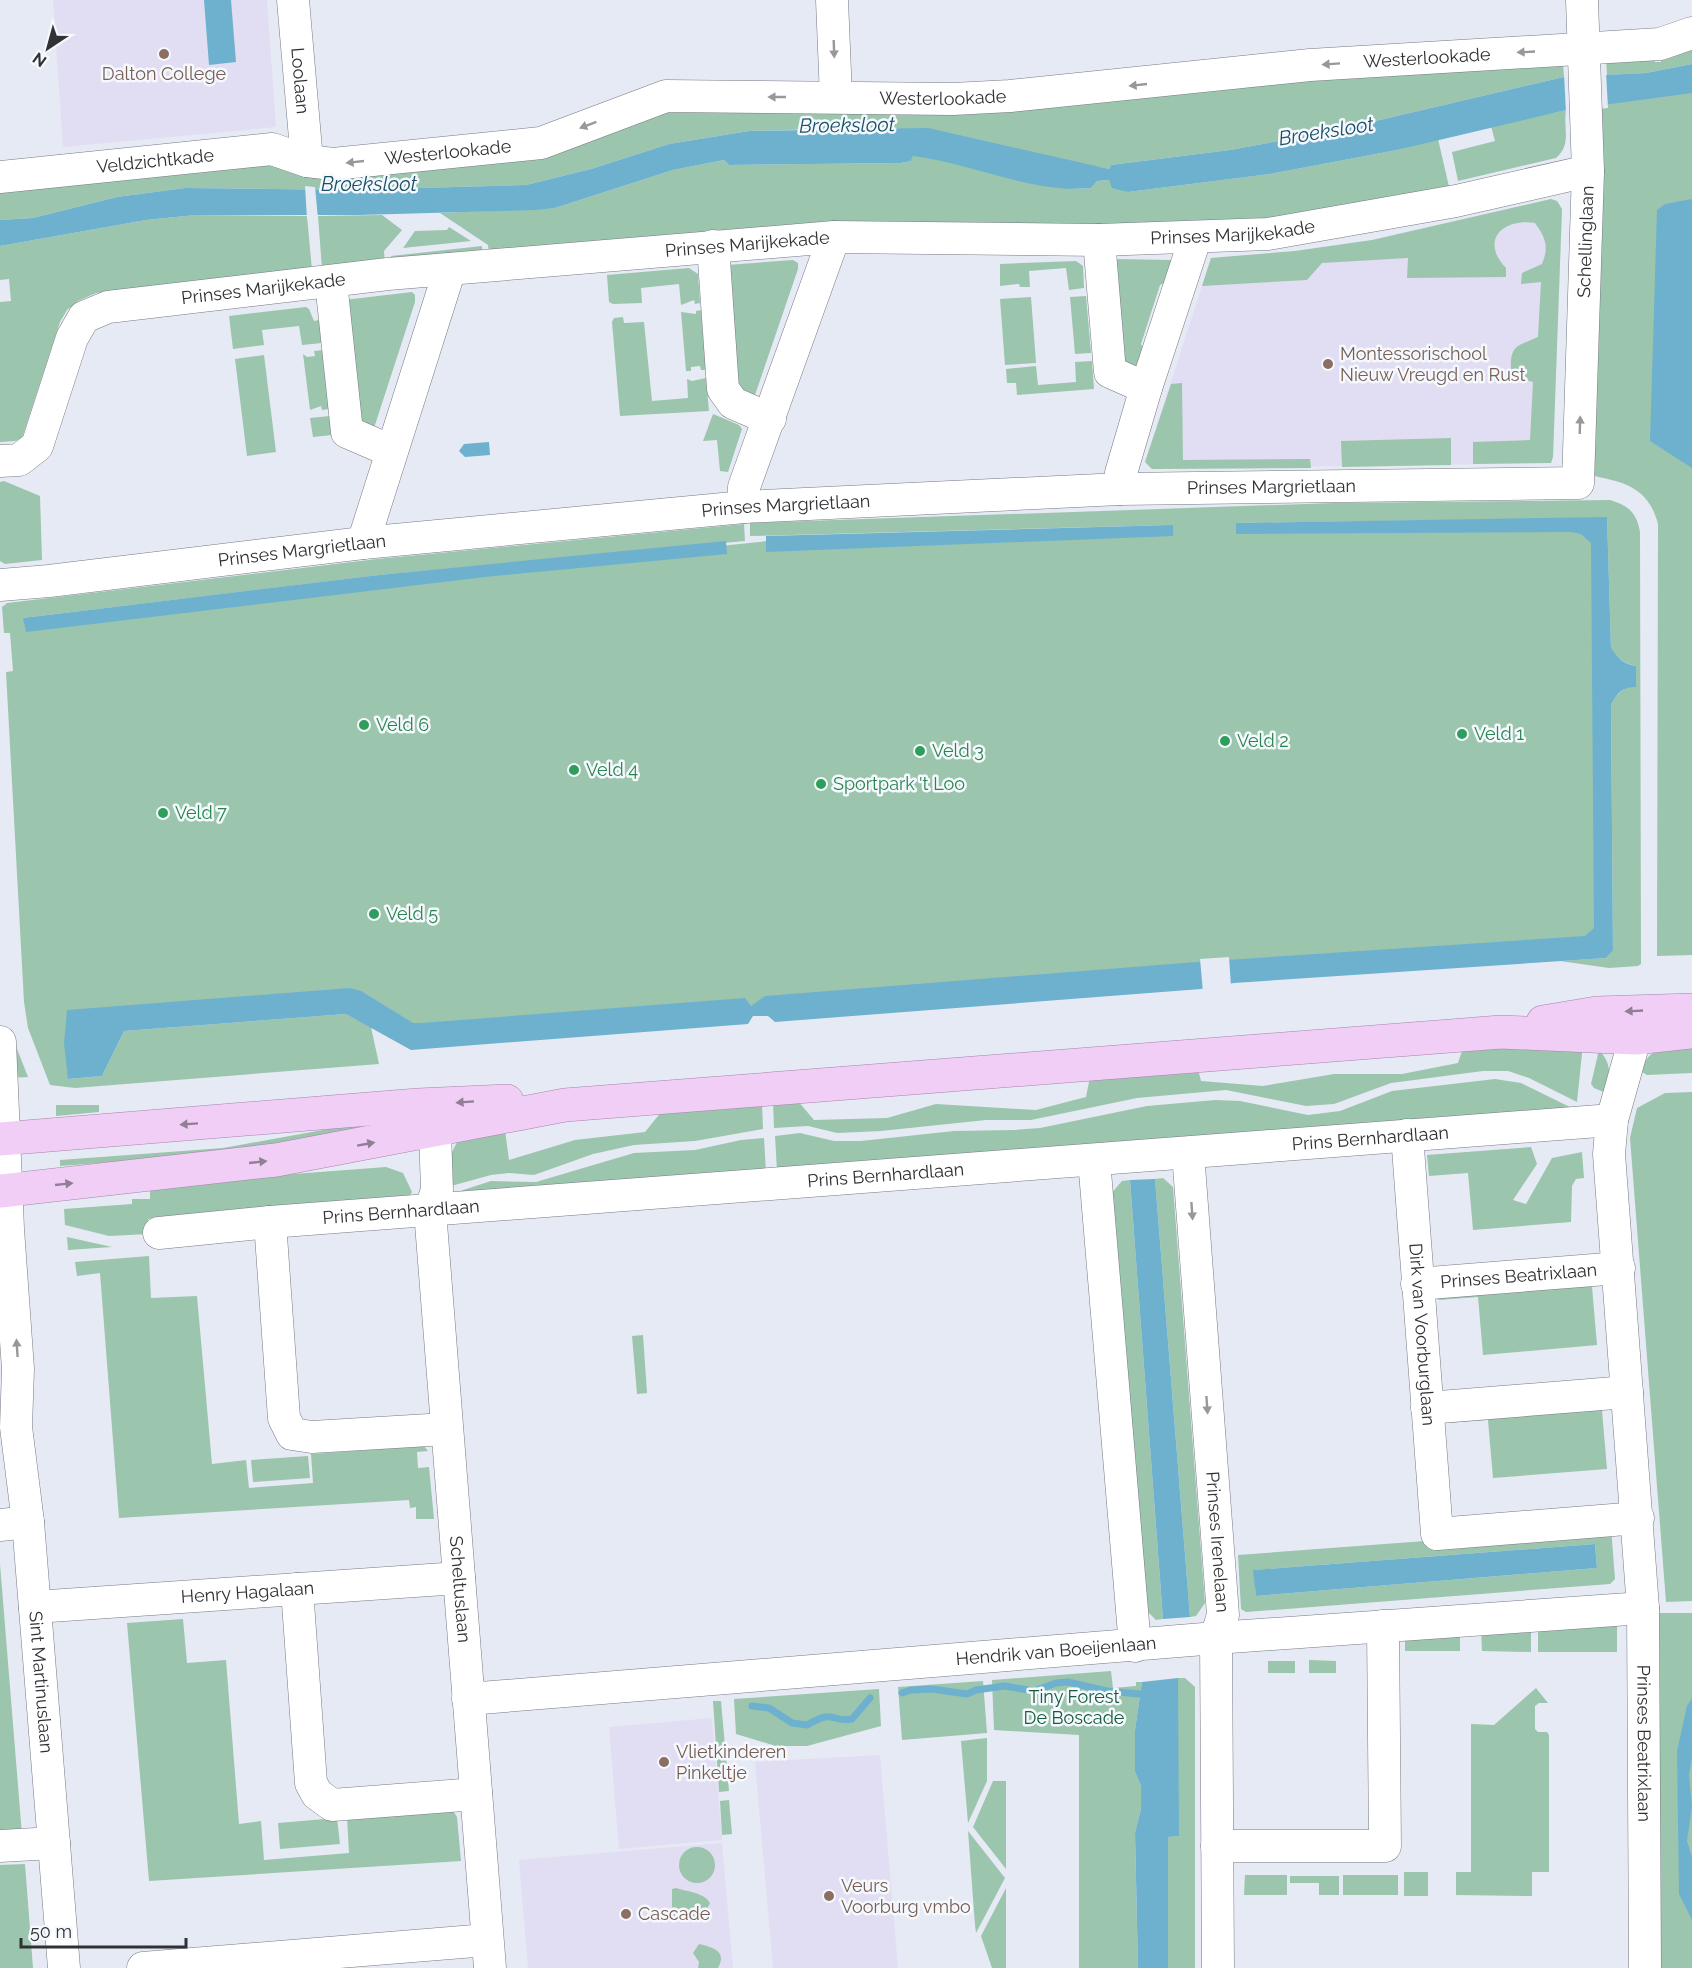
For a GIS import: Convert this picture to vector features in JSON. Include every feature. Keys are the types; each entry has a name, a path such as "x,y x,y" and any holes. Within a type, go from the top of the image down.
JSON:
{"main road":[{"path":"1501,1032 1564,1017 1692,1010"},
{"path":"2,1138 423,1124 565,1105 1501,1032 1635,1038 1692,1032"},
{"path":"3,1191 276,1160 423,1124"}],"street":[{"name":"Loolaan","path":"293,0 307,161"},
{"path":"832,0 836,97"},
{"name":"Schellinglaan","path":"1578,483 1588,171 1582,0"},
{"name":"Westerlookade","path":"307,161 333,164 541,143 666,96 1010,96 1310,65 1585,56 1660,44 1692,33"},
{"name":"Veldzichtkade","path":"0,177 272,148 307,161"},
{"name":"Prinses Marijkekade","path":"0,461 20,459 37,446 72,338 84,317 108,307 450,269 834,237 1099,240 1268,234 1363,219 1588,171"},
{"path":"744,507 744,488 834,237"},
{"path":"1120,489 1121,473 1146,388 1195,238"},
{"path":"1099,240 1110,372 1146,388"},
{"path":"713,246 723,389 733,404 770,419"},
{"path":"363,543 450,269"},
{"path":"331,282 347,432 391,451"},
{"name":"Prinses Margrietlaan","path":"0,585 363,543 744,507 1120,489 1578,483"},
{"name":"Prinses Beatrixlaan","path":"1635,1038 1612,1120 1609,1154 1643,1608 1645,1968"},
{"name":"Sint Martinuslaan","path":"0,1041 3,1191 18,1369 14,1524 35,1607 64,1968"},
{"name":"Prins Bernhardlaan","path":"159,1233 270,1222 1612,1120"},
{"name":"Scheltuslaan","path":"423,1124 420,1192 430,1211 489,1954"},
{"name":"Dirk van Voorburglaan","path":"1407,1135 1437,1534 1638,1518"},
{"name":"Prinses Irenelaan","path":"1188,1153 1223,1615 1216,1638 1218,1968"},
{"path":"1094,1160 1135,1646"},
{"path":"270,1222 284,1418 292,1434 312,1437 446,1429"},
{"name":"Prinses Beatrixlaan","path":"1417,1284 1619,1268"},
{"name":"Sint Martinuslaan","path":"0,1377 16,1427"},
{"path":"1427,1408 1627,1392"},
{"name":"Henry Hagalaan","path":"35,1607 459,1578"},
{"path":"297,1589 311,1783 317,1794 332,1805 476,1794"},
{"name":"Hendrik van Boeijenlaan","path":"468,1699 1216,1638 1643,1608"},
{"path":"1217,1846 1385,1846 1383,1626"},
{"path":"0,1846 54,1842"},
{"path":"143,1968 489,1954"}],"shaded area":[{"name":"Dalton College","path":"53,0 267,0 276,127 63,147"},
{"path":"1551,199 1557,201 1562,209 1551,463 1152,469 1145,462 1211,258 1295,251 1372,240"},
{"name":"Vlietkinderen Pinkeltje","path":"712,1718 722,1840 619,1849 609,1727"},
{"name":"Veurs Voorburg vmbo","path":"880,1755 898,1968 773,1968 755,1762"},
{"name":"Cascade","path":"722,1843 733,1968 528,1968 519,1860"}],"green space":[{"path":"1692,47 1692,64 1646,73 1607,75 1606,58 1654,56 1655,62 1661,62 1661,55"},
{"path":"1563,64 1564,77 1337,130 1230,150 1111,165 1109,169 889,127 749,131 669,144 591,169 526,185 349,190 185,188 117,197 33,218 0,220 0,189 272,160 315,176 662,110 1274,82"},
{"path":"1692,82 1692,955 1657,956 1658,524 1654,511 1641,494 1613,480 1589,475 1595,102"},
{"path":"1566,110 1564,147 1556,158 1458,181 1452,152 1495,141 1491,126"},
{"path":"1438,139 1450,191 1293,220 489,254 488,245 440,213 555,208 673,170 724,160 729,165 901,163 911,161 913,155 941,159 1076,189 1091,188 1097,181 1109,180 1128,192 1270,174 1397,150"},
{"path":"1551,199 1557,201 1562,209 1551,463 1473,464 1473,442 1530,440 1533,382 1520,378 1511,369 1511,361 1517,347 1538,337 1541,282 1521,284 1522,273 1542,264 1544,258 1545,243 1535,223 1513,224 1498,234 1495,249 1498,258 1506,268 1506,277 1407,278 1408,258 1322,263 1307,280 1202,286 1211,258 1295,251 1372,240"},
{"path":"196,215 307,216 312,270 96,293 78,301 67,310 60,322 22,438 0,442 0,302 11,301 9,279 0,280 0,246 146,220"},
{"path":"382,215 402,230 384,251 385,265 322,269 318,216"},
{"path":"449,227 471,241 403,248 415,231 447,230"},
{"path":"482,246 482,254 392,264 391,256"},
{"path":"1114,259 1171,260 1173,267 1168,281 1160,285 1141,344 1145,353 1138,368 1121,364"},
{"path":"793,260 798,263 798,269 754,398 736,390 727,265"},
{"path":"1076,261 1083,266 1084,288 1069,290 1066,268 1029,271 1030,287 1020,287 1019,284 1000,286 1000,264"},
{"path":"689,268 698,274 700,303 695,304 694,300 681,305 679,284 641,288 642,303 613,304 609,302 607,275"},
{"path":"412,292 415,295 415,302 373,431 362,428 344,300"},
{"path":"1086,296 1091,353 1075,354 1070,297"},
{"path":"1031,297 1036,363 1005,365 1000,299"},
{"path":"306,307 314,321 319,320 322,343 302,345 299,326 262,330 264,345 233,349 229,316"},
{"path":"701,310 706,370 701,370 700,366 691,367 691,371 686,371 681,312 696,314 696,311"},
{"path":"623,317 624,323 644,322 652,401 688,398 687,379 692,381 706,378 709,411 620,416 612,322 614,318"},
{"path":"323,350 330,409 322,410 321,406 310,410 303,354 307,357 315,356 314,351"},
{"path":"264,355 276,452 247,456 235,359"},
{"path":"1092,361 1094,389 1017,395 1016,383 1007,383 1006,369 1036,366 1038,385 1076,382 1075,362"},
{"path":"1182,383 1183,460 1310,459 1311,468 1152,469 1145,462 1171,384"},
{"path":"713,414 739,425 742,429 728,472 720,471 717,440 703,441"},
{"path":"330,416 332,435 313,437 310,418"},
{"path":"1451,438 1451,465 1342,467 1341,441"},
{"path":"4,481 40,496 42,560 5,564 0,561 0,482"},
{"name":"Sportpark 't Loo","path":"1610,500 1622,504 1631,511 1637,520 1640,532 1641,964 1638,966 1609,968 1560,961 1606,958 1613,951 1611,705 1621,691 1636,686 1636,666 1621,660 1611,647 1607,518 1236,523 1236,528 1598,521 1605,948 409,1037 344,1002 66,1024 69,1079 102,1076 124,1031 346,1014 371,1027 379,1064 75,1088 50,1085 28,1028 24,1002 6,672 13,671 10,633 4,633 2,607 7,603 377,559 744,524 745,541 380,575 23,618 768,541 1173,525 750,536 750,523 1334,503"},
{"path":"12,1036 28,1077 10,1078"},
{"path":"1692,1040 1692,1073 1647,1075 1642,1072 1648,1057 1654,1052"},
{"path":"1583,1044 1577,1102 1529,1078 1508,1071 1483,1071 1391,1083 1334,1104 1306,1106 1226,1090 1137,1098 1031,1120 986,1120 881,1131 837,1133 808,1126 774,1128 773,1102 797,1100 814,1120 887,1118 936,1104 1036,1110 1086,1097 1090,1077 1198,1069 1201,1081 1263,1086 1334,1074 1402,1074 1458,1063 1463,1048"},
{"path":"1599,1050 1609,1070 1606,1093 1594,1088 1591,1084"},
{"path":"1495,1079 1521,1083 1572,1108 777,1171 775,1136 800,1133 834,1141 861,1141 954,1131 1040,1128 1147,1106 1215,1100 1240,1101 1308,1115 1340,1111 1392,1091"},
{"path":"1692,1092 1692,1601 1666,1602 1630,1138 1637,1108 1665,1093"},
{"path":"762,1103 763,1129 695,1141 634,1145 593,1154 534,1175 509,1173 491,1175 451,1186 450,1156 457,1142 504,1123 509,1160 575,1140 645,1132 662,1111"},
{"path":"56,1105 99,1105 99,1112 56,1116"},
{"path":"394,1117 324,1146 60,1166 60,1160 223,1148"},
{"path":"764,1138 766,1172 457,1192 491,1181 536,1182 634,1153 695,1150 741,1140"},
{"path":"1531,1147 1537,1164 1513,1200 1526,1204 1552,1158 1582,1152 1584,1178 1576,1179 1572,1186 1571,1222 1473,1230 1468,1173 1429,1176 1427,1155"},
{"path":"386,1167 403,1173 412,1192 408,1199 148,1219 148,1234 109,1236 65,1225 64,1209 132,1204 132,1199 150,1199 150,1191 189,1182"},
{"path":"1163,1178 1173,1187 1205,1603 1196,1616 1190,1617 1155,1179"},
{"path":"1130,1180 1163,1619 1156,1620 1147,1611 1109,1196 1122,1181"},
{"path":"67,1237 112,1247 68,1250"},
{"path":"149,1256 151,1298 197,1296 212,1464 246,1460 249,1488 313,1483 311,1454 424,1446 428,1451 417,1452 418,1468 429,1467 434,1519 416,1519 416,1507 410,1508 409,1500 119,1518 100,1273 77,1276 75,1262"},
{"path":"1591,1275 1597,1345 1483,1355 1478,1297 1438,1300 1437,1288"},
{"path":"643,1335 647,1393 637,1394 632,1336"},
{"path":"1601,1399 1607,1469 1493,1478 1488,1420 1447,1423 1446,1412"},
{"path":"308,1456 310,1478 253,1482 251,1460"},
{"path":"1611,1527 1615,1579 1610,1584 1246,1612 1241,1609 1238,1555","holes":["1595,1544 1597,1568 1256,1596 1254,1570"]},
{"path":"0,1564 22,1835 0,1837"},
{"path":"1652,1613 1692,1613 1692,1968 1653,1968"},
{"path":"183,1619 187,1663 226,1660 239,1824 261,1821 264,1860 349,1853 347,1817 453,1811 457,1817 461,1861 149,1881 127,1623"},
{"path":"1617,1621 1617,1652 1538,1652 1538,1626"},
{"path":"1531,1627 1531,1652 1482,1651 1481,1631"},
{"path":"1460,1633 1460,1651 1405,1651 1405,1638"},
{"path":"1309,1660 1336,1661 1336,1673 1309,1673"},
{"path":"1268,1661 1295,1661 1295,1673 1268,1673"},
{"name":"Tiny Forest De Boscade","path":"1111,1671 1113,1688 1136,1686 1136,1682 1142,1682 1135,1730 1135,1772 1141,1786 1141,1809 1135,1834 1138,1968 1079,1968 1079,1735 994,1730 992,1680"},
{"path":"1178,1678 1185,1678 1195,1687 1195,1968 1168,1968 1168,1837 1178,1836"},
{"path":"983,1681 987,1733 902,1740 898,1687"},
{"path":"1536,1688 1548,1703 1539,1703 1535,1706 1535,1729 1538,1732 1547,1732 1549,1735 1549,1872 1532,1872 1532,1896 1456,1895 1456,1872 1471,1872 1471,1724 1494,1725"},
{"path":"879,1689 881,1726 807,1746 776,1746 736,1734 734,1699"},
{"path":"713,1701 721,1701 729,1791 719,1792"},
{"path":"987,1738 987,1781 968,1823 961,1741"},
{"path":"993,1781 1006,1781 1006,1869 973,1827"},
{"path":"729,1800 732,1834 722,1835 720,1801"},
{"path":"337,1818 340,1844 280,1849 278,1823"},
{"path":"968,1831 1005,1878 976,1933 975,1925"},
{"path":"697,1847 709,1853 715,1865 709,1877 697,1883 685,1877 679,1865 685,1853"},
{"path":"25,1864 33,1968 0,1968 0,1865"},
{"path":"1404,1872 1428,1872 1428,1896 1404,1896"},
{"path":"1245,1875 1287,1875 1287,1895 1244,1895"},
{"path":"1343,1875 1398,1875 1398,1895 1343,1895"},
{"path":"1290,1876 1339,1876 1339,1895 1319,1895 1319,1883 1290,1883"},
{"path":"1006,1888 1006,1968 992,1968 981,1936"},
{"path":"672,1889 699,1894 707,1899 710,1903 704,1915 681,1920 675,1917 672,1913"},
{"path":"699,1944 713,1948 720,1954 721,1962 718,1968 698,1968 699,1962 693,1953"}],"water":[{"path":"204,0 231,0 236,62 209,65"},
{"path":"1692,64 1692,93 1566,110 1397,150 1270,174 1128,192 1112,188 1109,180 1097,181 1091,188 1047,187 913,156 911,161 901,163 729,165 724,160 673,170 555,208 359,215 196,215 146,220 0,246 0,220 33,218 117,197 185,188 349,190 526,185 591,169 669,144 749,131 928,128 1109,169 1111,165 1230,150 1337,130 1564,77 1646,73"},
{"path":"1692,199 1692,468 1650,441 1657,210 1665,204"},
{"path":"489,442 490,455 465,457 459,451 464,444"},
{"path":"1607,517 1611,647 1621,660 1636,666 1636,687 1627,688 1621,692 1611,705 1613,951 1606,958 1234,983 1201,989 775,1022 768,1016 753,1016 748,1024 411,1050 346,1014 124,1031 102,1076 68,1079 64,1043 67,1010 350,988 361,991 413,1023 421,1023 745,998 751,1006 765,996 1197,962 1585,936 1594,928 1591,543 1581,534 1571,532 1236,534 1236,523"},
{"path":"1173,525 1173,536 766,552 766,536"},
{"path":"726,541 727,554 485,577 26,632 23,618 379,575"},
{"path":"1155,1179 1190,1617 1163,1619 1130,1180"},
{"path":"1595,1544 1597,1568 1256,1596 1253,1570"},
{"path":"1178,1678 1179,1836 1168,1837 1168,1968 1138,1968 1135,1833 1141,1809 1141,1786 1135,1772 1135,1730 1142,1682"},
{"path":"1692,1698 1692,1757 1689,1775 1692,1807 1687,1841 1692,1857 1692,1920 1679,1894 1677,1751 1687,1706"}],"pier":[{"path":"1606,72 1608,108 1566,113 1564,74"},
{"path":"305,186 315,187 318,219 307,219"},
{"path":"1229,957 1231,986 1203,992 1200,959"}],"waterway":[{"path":"902,1693 932,1689 967,1694 976,1690 1005,1686 1034,1691 1056,1683 1068,1682 1107,1691 1139,1694"},
{"path":"752,1706 769,1708 792,1723 807,1725 823,1717 852,1719 870,1698"}],"place":[{"name":"Dalton College","path":"164,54"},
{"name":"Montessorischool Nieuw Vreugd en Rust","path":"1328,364"},
{"name":"Veld 6","path":"364,725"},
{"name":"Veld 1","path":"1462,734"},
{"name":"Veld 2","path":"1225,741"},
{"name":"Veld 3","path":"920,751"},
{"name":"Veld 4","path":"574,770"},
{"name":"Sportpark 't Loo","path":"821,784"},
{"name":"Veld 7","path":"163,813"},
{"name":"Veld 5","path":"374,914"},
{"name":"Vlietkinderen Pinkeltje","path":"664,1762"},
{"name":"Veurs Voorburg vmbo","path":"829,1896"},
{"name":"Cascade","path":"626,1914"}],"water label":[{"name":"Broeksloot","path":"847,125"},
{"name":"Broeksloot","path":"1326,131"},
{"name":"Broeksloot","path":"369,184"}]}
